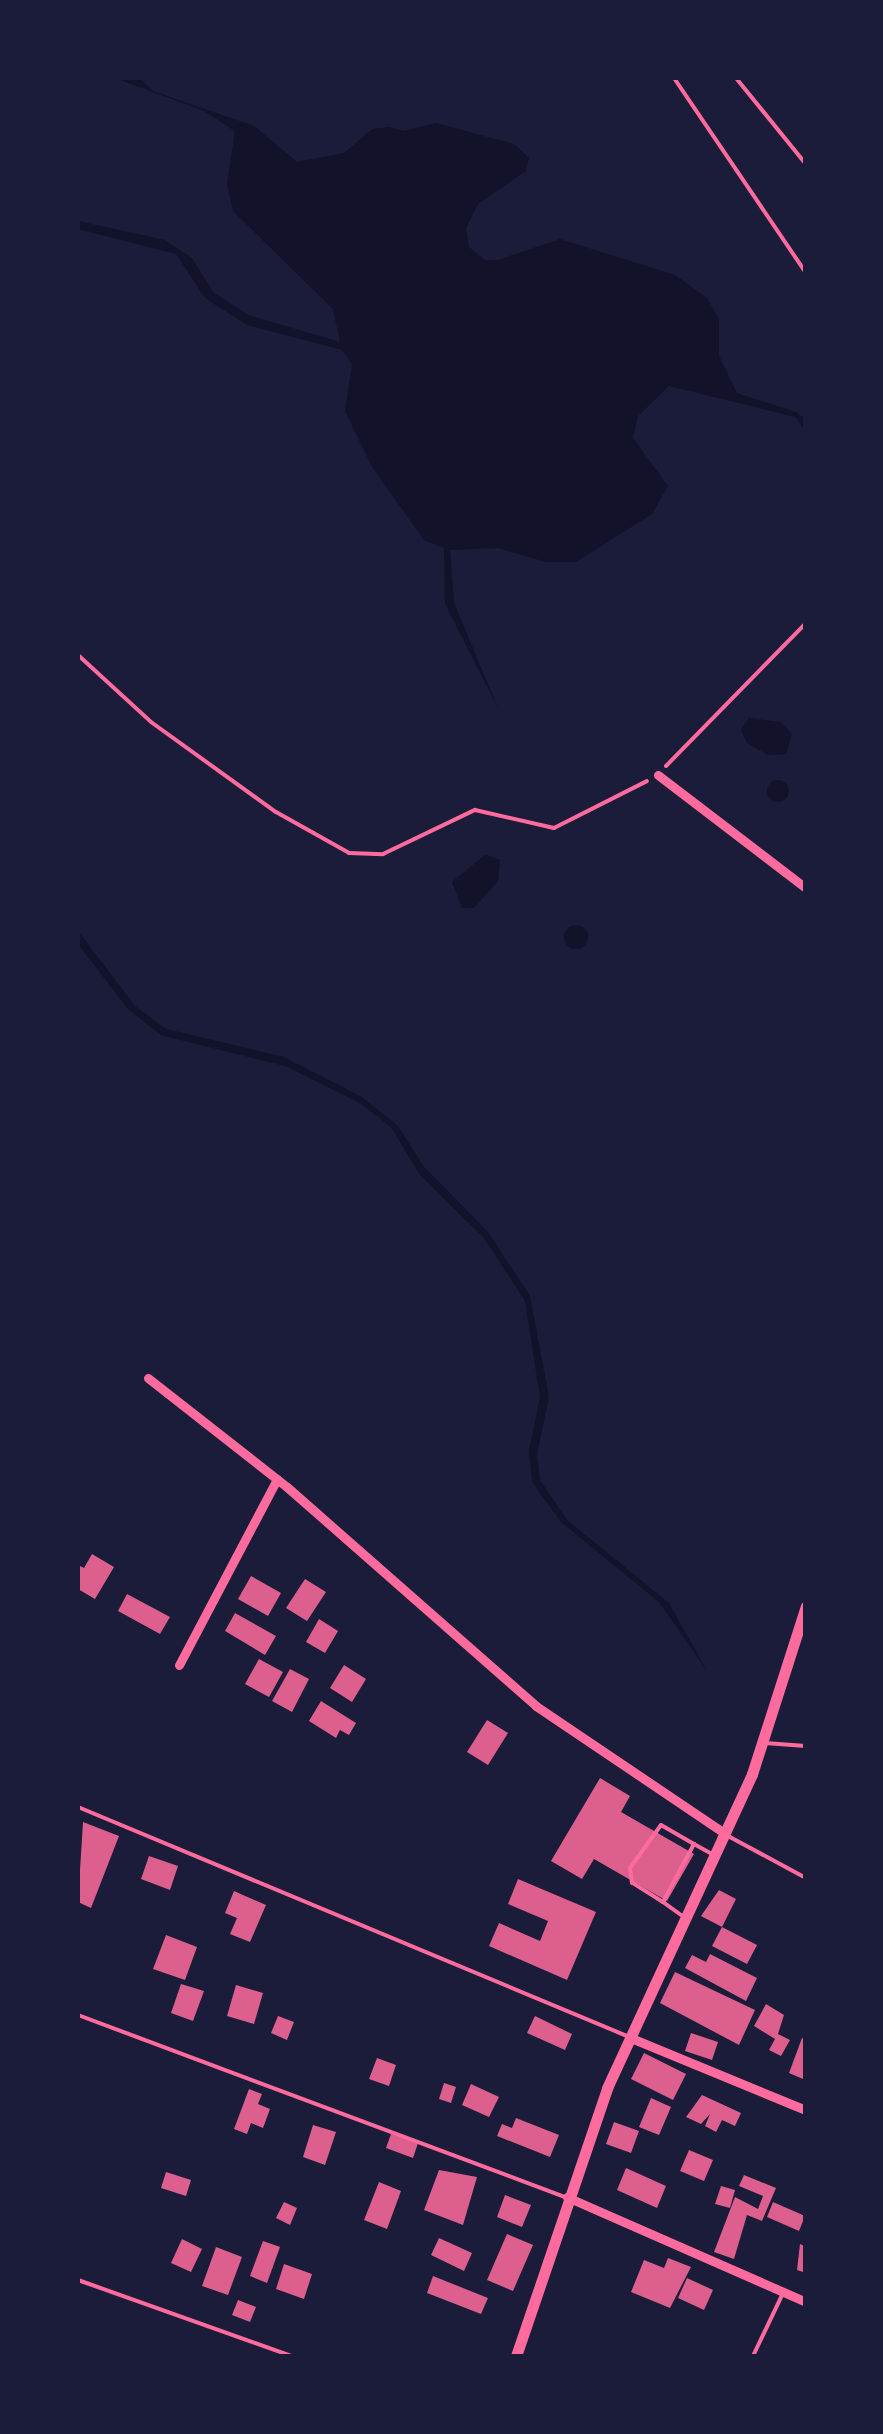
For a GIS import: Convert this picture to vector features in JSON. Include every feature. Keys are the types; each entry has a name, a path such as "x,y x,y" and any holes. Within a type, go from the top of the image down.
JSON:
{"main road":[{"path":"516,2356 567,2198 631,2038 763,1743 801,1639 806,1606"}],"street":[{"path":"658,775 806,888"},
{"path":"148,1378 277,1479 536,1706 724,1834"},
{"path":"179,1665 277,1479"},
{"path":"631,2038 806,2110"},
{"path":"567,2198 806,2302"}],"lane":[{"path":"736,78 806,164"},
{"path":"763,1743 806,1746"},
{"path":"78,1807 631,2038"},
{"path":"685,1918 632,1884 630,1868 661,1825 714,1855"},
{"path":"724,1834 806,1878"},
{"path":"663,1902 694,1844"},
{"path":"78,2015 567,2198"},
{"path":"78,2280 292,2356"},
{"path":"753,2356 783,2293"}],"path":[{"path":"674,78 806,273"},
{"path":"78,655 152,722 276,812 349,853 383,854 475,810 554,828 658,775 806,623"}],"shaded area":[{"path":"115,78 139,78 153,91 254,126 297,162 344,153 372,129 389,127 403,131 436,123 514,144 529,158 526,171 478,204 466,228 469,247 485,260 498,260 560,239 675,275 707,298 719,319 719,356 737,393 796,412 804,418 805,431 795,417 669,386 638,416 633,438 668,486 652,514 576,562 546,562 498,548 450,550 454,603 498,708 445,604 444,548 424,540 372,467 345,411 352,364 342,350 247,325 205,298 176,254 78,229 78,221 165,240 192,258 213,292 248,315 340,342 333,309 233,211 227,184 235,131 204,111"},
{"path":"749,718 781,722 792,734 786,754 768,755 747,743 741,730"},
{"path":"778,780 786,783 786,799 778,802 770,799 767,791 770,783"},
{"path":"485,855 500,860 498,881 474,908 462,908 452,882"},
{"path":"576,925 588,937 576,949 564,937"},
{"path":"78,931 135,1006 166,1029 284,1057 362,1097 398,1126 424,1167 488,1232 530,1296 549,1397 537,1454 540,1480 567,1520 669,1603 707,1671 659,1602 561,1522 532,1482 529,1451 540,1397 525,1301 484,1238 420,1175 391,1127 360,1103 285,1066 161,1035 128,1009 78,944"}],"building":[{"path":"92,1554 114,1567 95,1599 78,1589 78,1565 84,1568"},
{"path":"251,1576 281,1593 268,1616 238,1599"},
{"path":"305,1579 326,1592 307,1621 286,1608"},
{"path":"127,1594 170,1617 160,1634 118,1611"},
{"path":"235,1613 276,1636 265,1655 225,1631"},
{"path":"319,1619 338,1631 325,1653 306,1642"},
{"path":"259,1659 283,1672 269,1697 245,1684"},
{"path":"344,1665 366,1679 352,1702 330,1688"},
{"path":"290,1669 309,1679 292,1712 272,1701"},
{"path":"321,1701 356,1723 349,1735 340,1730 336,1738 309,1721"},
{"path":"487,1720 508,1733 488,1765 467,1752"},
{"path":"600,1778 630,1796 621,1812 694,1854 667,1901 594,1859 582,1879 551,1861"},
{"path":"83,1822 119,1836 91,1908 78,1902"},
{"path":"149,1856 178,1866 170,1890 141,1879"},
{"path":"518,1879 596,1912 567,1980 489,1946 499,1923 540,1941 548,1921 508,1904"},
{"path":"719,1890 736,1899 722,1927 701,1916"},
{"path":"234,1891 266,1905 250,1942 230,1934 237,1918 225,1913"},
{"path":"722,1927 757,1945 747,1964 712,1946"},
{"path":"166,1935 197,1947 185,1980 153,1969"},
{"path":"710,1954 757,1978 746,2001 685,1968 692,1955 706,1962"},
{"path":"675,1972 755,2010 739,2045 660,2003"},
{"path":"181,1984 204,1991 193,2021 171,2013"},
{"path":"236,1985 263,1993 254,2024 227,2016"},
{"path":"766,2004 784,2015 778,2034 790,2040 781,2056 769,2050 775,2039 754,2026"},
{"path":"278,2016 294,2022 287,2040 271,2033"},
{"path":"535,2016 572,2034 565,2050 527,2033"},
{"path":"691,2033 718,2042 712,2060 685,2051"},
{"path":"802,2038 806,2039 803,2079 789,2073"},
{"path":"644,2053 686,2074 673,2100 631,2079"},
{"path":"377,2058 396,2065 389,2086 369,2079"},
{"path":"444,2083 456,2087 451,2103 439,2099"},
{"path":"471,2084 499,2097 489,2117 462,2105"},
{"path":"249,2089 262,2094 258,2104 270,2109 263,2128 251,2123 247,2134 234,2129"},
{"path":"702,2095 741,2113 735,2126 722,2120 716,2132 705,2126 710,2114 701,2124 686,2117"},
{"path":"651,2098 671,2107 659,2135 639,2127"},
{"path":"516,2118 559,2135 550,2157 497,2136 502,2124 512,2128"},
{"path":"614,2122 639,2131 631,2153 606,2144"},
{"path":"313,2125 336,2132 325,2165 303,2157"},
{"path":"391,2134 418,2143 413,2158 386,2148"},
{"path":"689,2150 713,2160 704,2181 680,2171"},
{"path":"626,2168 666,2186 657,2208 617,2190"},
{"path":"439,2170 477,2177 463,2225 424,2210"},
{"path":"166,2172 191,2180 186,2196 161,2188"},
{"path":"744,2175 776,2188 762,2221 747,2215 734,2259 714,2252 735,2197 758,2209 763,2196 739,2186"},
{"path":"379,2182 401,2191 387,2229 364,2220"},
{"path":"721,2186 735,2190 730,2208 715,2204"},
{"path":"505,2195 531,2205 522,2227 497,2217"},
{"path":"284,2202 297,2208 290,2225 276,2218"},
{"path":"773,2202 805,2216 799,2231 767,2217"},
{"path":"507,2234 533,2245 513,2291 487,2280"},
{"path":"439,2238 472,2253 464,2271 431,2255"},
{"path":"182,2239 202,2249 191,2272 171,2263"},
{"path":"263,2241 280,2247 267,2283 250,2276"},
{"path":"800,2244 806,2247 806,2273 797,2270"},
{"path":"216,2247 242,2257 228,2295 202,2286"},
{"path":"668,2258 691,2267 670,2308 631,2292 644,2260 664,2268"},
{"path":"284,2264 312,2274 304,2299 276,2289"},
{"path":"433,2276 488,2298 481,2314 427,2293"},
{"path":"687,2278 713,2290 704,2310 678,2298"},
{"path":"238,2300 256,2307 250,2322 232,2315"}]}
